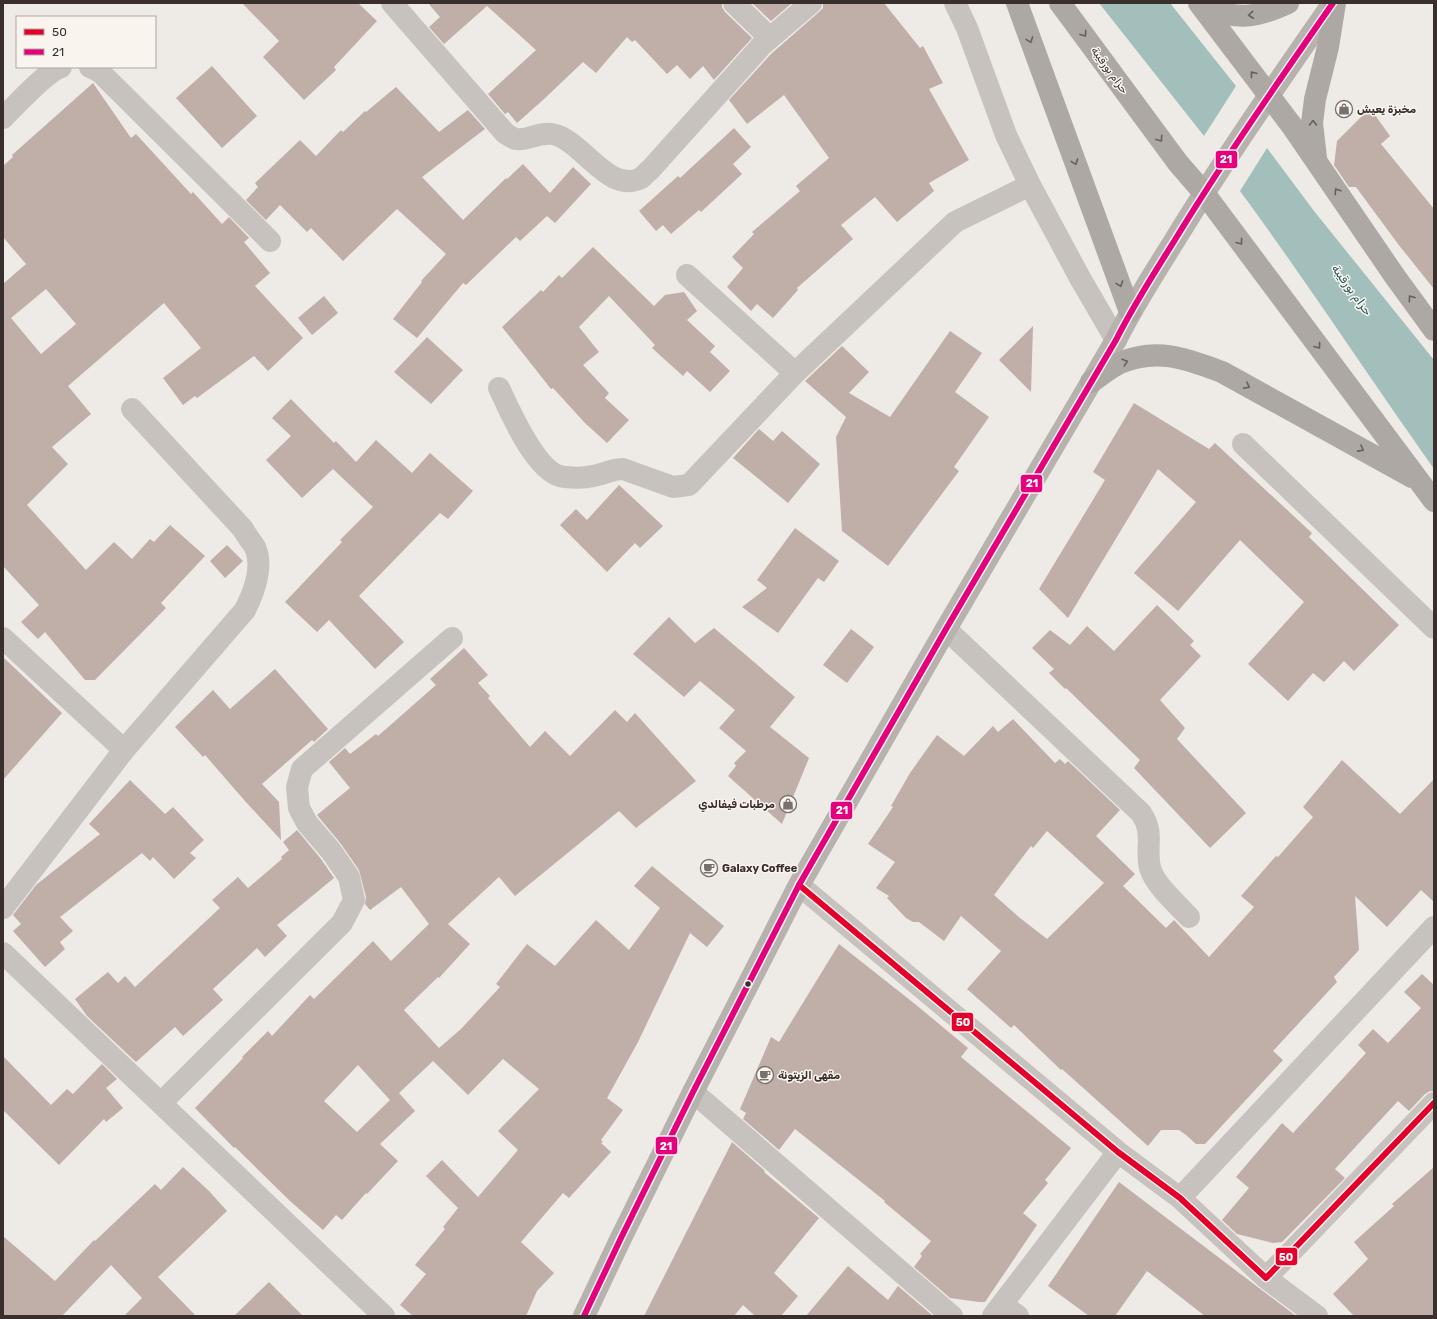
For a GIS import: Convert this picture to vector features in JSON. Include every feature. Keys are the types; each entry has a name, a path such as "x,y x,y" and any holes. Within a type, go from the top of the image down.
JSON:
{"highway":[{"path":"1017,3 1130,312"},
{"name":"حزام بورقيبة","path":"1060,3 1178,163 1204,193 1434,501"},
{"path":"1201,6 1225,15 1252,16 1288,3"},
{"path":"1316,161 1312,123 1315,99 1328,47 1334,3"},
{"path":"1201,6 1269,94 1396,278 1434,330"},
{"path":"1091,382 1120,364 1144,356 1168,355 1189,359 1222,372 1419,481"}],"main road":[{"path":"584,1316 693,1092 799,885 946,629 1116,340 1130,312 1204,193 1269,94 1334,3"}],"street":[{"path":"392,3 505,133 515,139 526,139 542,134 552,134 563,137 608,174 618,180 630,182 642,178 762,45 811,3"},
{"path":"734,3 770,38"},
{"path":"956,3 1006,135 1030,185 1080,278 1116,340"},
{"path":"3,118 41,81 58,68"},
{"path":"92,68 100,72 270,241"},
{"path":"498,388 526,444 548,470 563,477 591,476 616,469 623,469 673,487 689,485 796,373 955,222 1030,185"},
{"path":"688,275 796,373"},
{"path":"3,908 124,750 245,610 255,589 258,568 255,548 242,529 132,409"},
{"path":"1243,444 1434,628"},
{"path":"946,629 1147,822 1149,833 1148,854 1150,868 1157,881 1189,917"},
{"path":"3,638 124,750"},
{"path":"161,1103 342,923 354,900 349,876 331,851 307,823 298,808 297,787 302,769 452,638"},
{"path":"799,885 1118,1152 1180,1198 1266,1278 1317,1316"},
{"path":"1180,1198 1434,927"},
{"path":"3,954 384,1316"},
{"path":"693,1092 952,1316"},
{"path":"1266,1278 1434,1103"},
{"path":"1004,1312 1118,1152"}],"water":[{"path":"1099,3 1170,3 1236,86 1204,136"},
{"path":"1267,148 1314,211 1434,360 1434,469 1240,191"}],"building":[{"path":"242,3 358,3 377,21 334,67 336,70 304,100 263,57 279,41"},
{"path":"428,3 722,3 722,7 725,12 752,38 714,80 703,66 690,79 677,65 667,74 635,40 632,42 627,37 596,73 583,62 517,123 508,112 505,114 488,94 536,50 487,6 444,44 429,27 440,17"},
{"path":"752,3 792,3 771,21"},
{"path":"823,3 884,3 920,48 923,46 943,83 929,89 969,160 929,183 934,191 897,222 875,197 841,225 853,239 797,288 798,290 773,318 757,304 751,311 727,287 743,268 732,257 754,234 752,232 800,191 796,186 829,158 784,95 747,124 729,100 771,54 823,8"},
{"path":"212,66 257,116 222,148 176,98"},
{"path":"93,83 131,138 136,134 191,194 193,192 222,224 229,217 249,238 244,242 270,273 255,286 303,338 268,371 254,356 197,398 195,396 183,405 163,378 201,348 164,303 68,386 91,414 52,447 68,464 27,505 86,570 114,542 132,559 150,539 154,542 170,525 205,556 161,603 166,608 95,680 85,680 45,632 38,639 21,622 39,605 3,566 3,284 26,264 3,237 3,166 13,157 12,155","holes":["46,289 76,324 41,354 11,318"]},
{"path":"396,87 439,132 468,110 485,129 422,177 463,220 506,178 507,179 523,164 550,193 573,167 591,184 555,223 547,216 520,241 516,237 466,285 463,283 417,338 393,319 422,282 421,281 446,254 397,209 343,261 311,228 307,232 280,205 266,220 246,200 258,187 255,183 300,140 316,156 341,130 343,132 365,111 366,112"},
{"path":"1370,108 1390,136 1381,144 1434,209 1434,289 1398,244 1356,187 1349,187 1334,165 1337,141"},
{"path":"734,128 751,147 733,164 742,174 701,212 699,210 671,234 663,225 656,231 639,211 678,176 680,178"},
{"path":"593,247 654,306 665,295 684,292 697,311 687,320 715,346 710,352 730,371 710,392 687,371 683,376 652,348 655,345 609,296 579,327 599,352 583,365 609,393 605,398 629,420 607,443 585,423 553,388 551,389 502,327 541,290 543,292 559,275 562,278"},
{"path":"324,296 338,313 312,335 298,318"},
{"path":"1033,326 1031,392 999,360"},
{"path":"950,331 982,353 955,392 989,417 954,467 959,471 888,566 842,531 836,437 846,417 805,381 842,346 869,372 849,393 890,417"},
{"path":"427,337 463,370 431,404 394,372"},
{"path":"291,399 334,443 336,441 356,462 376,440 412,473 430,453 473,491 448,519 440,513 359,596 404,642 375,669 329,620 317,632 285,602 342,542 340,540 373,507 333,469 302,498 266,460 291,436 272,418"},
{"path":"1134,403 1209,449 1215,443 1312,533 1309,537 1399,625 1354,671 1344,661 1324,682 1313,673 1288,701 1248,664 1304,602 1240,540 1178,611 1134,573 1196,502 1158,469 1068,618 1039,589 1105,480 1093,472"},
{"path":"759,429 773,441 782,431 820,464 788,503 733,458"},
{"path":"619,485 663,526 640,548 635,543 607,572 560,525 576,509 587,520"},
{"path":"795,528 839,561 824,582 818,578 778,633 742,607 767,588 757,580"},
{"path":"227,545 243,561 225,578 210,561"},
{"path":"1157,605 1194,641 1190,645 1201,656 1160,700 1185,728 1177,739 1246,813 1210,848 1134,768 1140,760 1049,673 1054,669 1032,648 1050,630 1070,645 1087,626 1114,651"},
{"path":"669,617 695,643 714,628 795,697 770,727 809,758 782,824 728,776 736,766 734,763 746,751 719,728 735,710 700,681 684,697 633,654"},
{"path":"851,629 874,647 847,683 823,665"},
{"path":"464,648 488,675 478,683 490,696 488,698 530,747 545,731 570,756 615,710 627,722 635,713 696,781 636,828 619,811 515,896 499,877 448,924 470,944 439,978 438,977 404,1010 439,1048 461,1029 500,987 496,984 527,944 555,966 596,920 629,950 660,908 634,886 652,866 724,926 707,947 690,933 638,1042 607,1098 623,1110 601,1140 603,1142 601,1143 611,1152 569,1198 563,1193 521,1242 554,1273 537,1291 526,1316 413,1316 400,1305 426,1274 415,1265 445,1229 443,1227 458,1208 426,1176 442,1160 478,1197 518,1150 498,1131 539,1089 503,1059 468,1095 433,1061 399,1093 415,1111 380,1144 398,1161 342,1220 336,1215 323,1230 290,1201 235,1147 234,1148 195,1108 268,1031 272,1036 310,995 314,999 373,941 391,961 429,924 401,887 370,910 365,904 366,897 359,870 341,844 317,815 350,788 329,762 345,748 350,754 376,734 378,736 436,685 430,679","holes":["358,1065 390,1100 357,1132 324,1101"]},
{"path":"3,657 62,713 3,780"},
{"path":"275,669 328,729 314,742 312,740 262,784 279,802 281,840 205,755 203,757 175,727 213,690 230,709"},
{"path":"1013,719 1055,763 1060,759 1065,764 1068,761 1120,810 1096,836 1135,874 1123,886 1166,928 1174,920 1209,957 1254,907 1241,896 1313,817 1303,807 1342,760 1400,814 1434,779 1434,902 1421,890 1387,927 1355,896 1359,950 1334,977 1337,982 1273,1051 1283,1060 1205,1144 1196,1144 1179,1130 1161,1130 1148,1146 1062,1069 1061,1070 1014,1025 1011,1028 967,989 1001,951 961,916 944,941 919,922 913,922 906,918 887,898 889,896 876,888 895,862 868,844 893,807 891,806 910,773 937,735 964,756 993,726 998,732","holes":["1047,831 1104,883 1047,939 994,895 1031,846 1033,848"]},
{"path":"130,780 165,814 173,807 204,840 190,853 196,858 174,879 153,857 150,861 142,853 60,917 73,931 60,942 65,949 45,967 13,931 21,924 13,915 36,885 100,834 89,824"},
{"path":"297,830 321,859 334,878 277,925 287,936 265,957 257,948 213,989 223,1000 183,1036 175,1027 136,1062 87,1016 75,999 108,972 118,983 125,976 135,987 220,908 212,900 238,877 248,888 282,859 281,857 289,850 283,842"},
{"path":"839,944 968,1048 961,1057 1071,1148 1045,1180 1048,1183 1023,1213 1037,1225 985,1302 950,1298 914,1267 922,1256 920,1254 931,1241 884,1202 885,1201 795,1129 779,1150 743,1119 746,1113 740,1109 771,1037 779,1042"},
{"path":"1422,974 1434,985 1434,1091 1430,1091 1425,1094 1409,1111 1398,1101 1335,1169 1345,1178 1282,1242 1273,1243 1237,1234 1222,1220 1249,1188 1236,1177 1282,1123 1293,1133 1366,1053 1358,1045 1373,1029 1388,1043 1421,1008 1404,992"},
{"path":"3,1056 51,1105 67,1089 73,1094 102,1064 117,1079 106,1088 123,1108 106,1122 104,1119 59,1165 3,1110"},
{"path":"732,1142 765,1171 764,1172 819,1218 774,1273 798,1296 781,1316 755,1316 743,1305 734,1316 644,1316"},
{"path":"183,1167 209,1191 227,1211 158,1277 196,1316 124,1316 142,1298 111,1265 62,1316 3,1316 3,1236 55,1281 94,1240 95,1241 155,1184 161,1190"},
{"path":"1434,1167 1434,1316 1354,1316 1333,1294 1368,1259 1354,1242 1394,1206 1392,1204"},
{"path":"1119,1182 1296,1316 1205,1316 1147,1271 1115,1316 1089,1316 1048,1286"},
{"path":"848,1266 888,1300 898,1286 933,1316 806,1316"},
{"path":"269,1282 303,1316 234,1316"}],"transit line":[{"name":"21","path":"584,1316 693,1092 799,885 1143,291 1231,152 1333,3"},
{"name":"50","path":"799,885 1118,1152 1180,1198 1266,1278 1434,1103"}],"place":[{"name":"مخبزة يعيش","path":"1344,109"},
{"name":"مرطبات فيفالدي","path":"788,804"},
{"name":"Galaxy Coffee","path":"709,868"},
{"name":"مقهى الزيتونة","path":"765,1075"}]}
